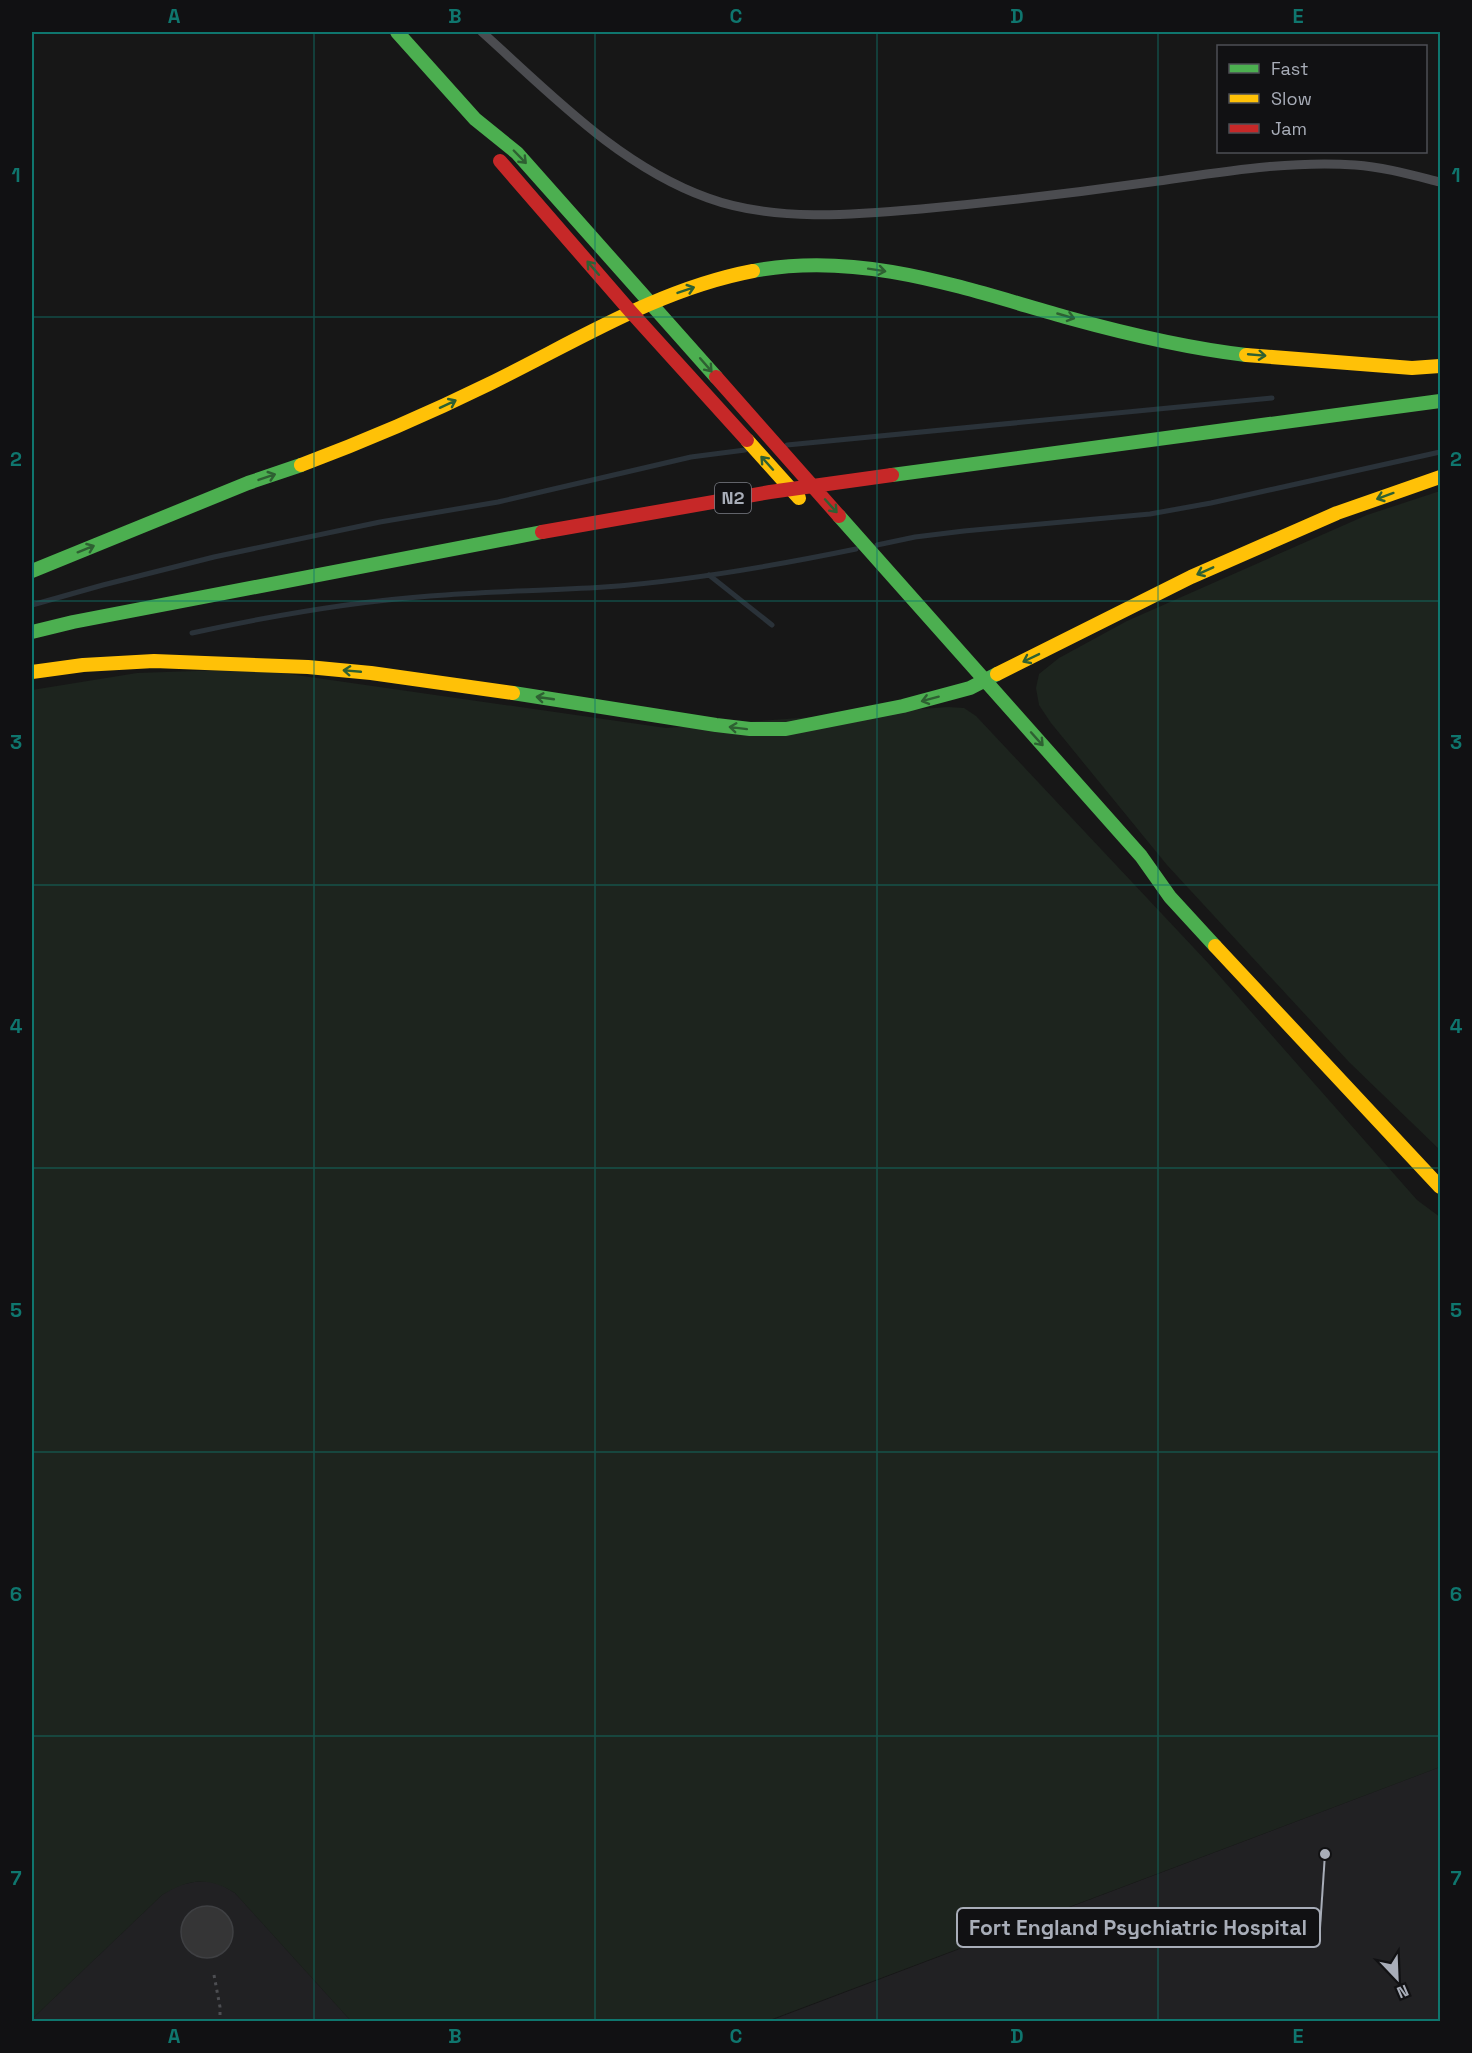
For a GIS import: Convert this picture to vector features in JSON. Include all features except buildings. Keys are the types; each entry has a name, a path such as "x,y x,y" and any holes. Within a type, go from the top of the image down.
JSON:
{"main road":[{"path":"397,32 475,118 517,153 651,302 1141,856 1170,897"},
{"path":"475,118 501,163 631,312 808,508"},
{"path":"32,571 254,481 364,440 448,404 651,302 714,280 785,266 830,263 882,270 1012,300 1159,341 1218,351 1412,368 1440,366"},
{"name":"N2","path":"32,632 457,547 770,492 1440,401"},
{"path":"32,672 83,665 154,661 318,668 381,674 750,729 786,729 903,706 970,688 1202,573 1337,513 1440,477"},
{"path":"1101,831 1133,866 1170,897 1440,1187"}],"lane":[{"path":"482,32 576,116 633,161 668,181 709,199 763,211 850,216 1042,197 1194,176 1288,166 1378,167 1440,182"}],"path":[{"path":"214,1975 220,2007 220,2022"}],"shaded area":[{"path":"1440,491 1440,1150 1349,1062 1167,865 1051,723 1039,705 1036,688 1039,674 1059,658 1127,621 1367,515"},
{"path":"254,669 666,728 948,707 964,708 976,716 1209,964 1417,1200 1440,1217 1440,1767 767,2021 351,2021 235,1893 207,1882 190,1883 162,1895 32,2019 32,690 137,673"},
{"path":"1440,1767 1440,2021 767,2022 978,1942"},
{"path":"207,1881 220,1884 235,1893 351,2021 32,2022 32,2019 162,1895 176,1886"}],"waterway":[{"path":"787,445 1272,398"},
{"path":"32,605 214,557 380,522 498,502 691,457 745,450"},
{"path":"877,545 915,537 964,531 1150,514 1211,503 1440,452"},
{"path":"192,633 280,615 370,602 452,594 604,587 667,581 762,567 856,549"},
{"path":"709,575 772,625"}],"traffic: fast":[{"path":"397,32 475,119 517,153 716,377"},
{"path":"753,271 793,266 833,265 873,269 952,285 1135,335 1201,349 1246,355"},
{"path":"892,475 1440,401"},
{"path":"32,571 248,483 301,465"},
{"path":"839,516 1141,856 1170,897 1215,946"},
{"path":"32,632 73,622 542,532"},
{"path":"513,693 716,725 750,729 786,729 903,706 970,688 997,674"}],"traffic: slow":[{"path":"301,465 443,406 650,304 718,279 753,271"},
{"path":"1246,355 1412,368 1440,366"},
{"path":"747,440 799,498"},
{"path":"997,674 1191,577 1337,513 1440,477"},
{"path":"32,672 83,665 154,661 308,667 371,673 513,693"},
{"path":"1215,946 1440,1187"}],"traffic: jam":[{"path":"500,161 631,312 747,440"},
{"path":"716,377 839,516"},
{"path":"542,532 770,492 892,475"}],"place":[{"name":"Fort England Psychiatric Hospital","path":"1325,1854"}]}
